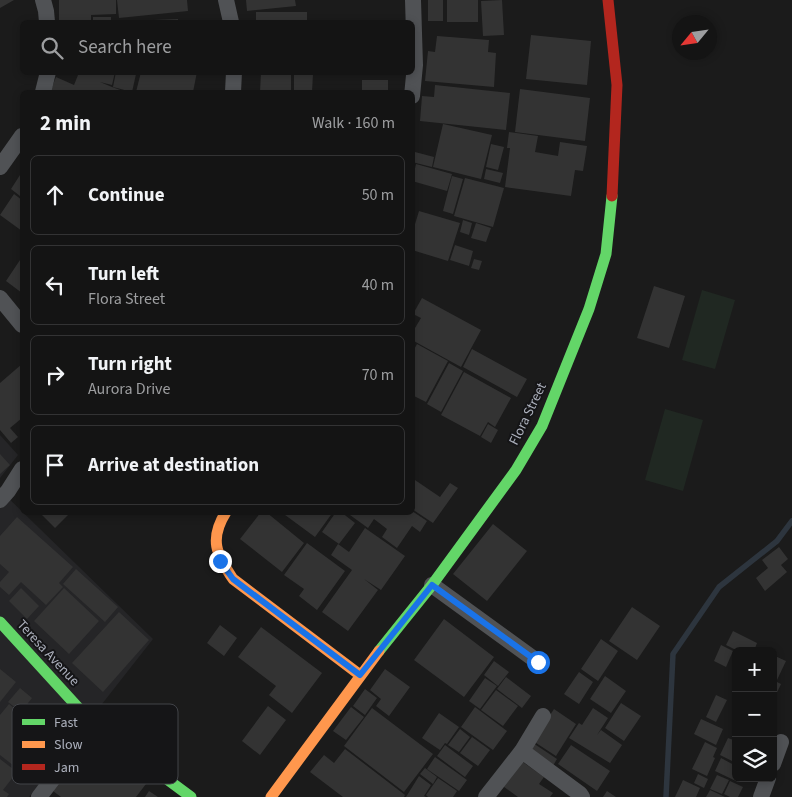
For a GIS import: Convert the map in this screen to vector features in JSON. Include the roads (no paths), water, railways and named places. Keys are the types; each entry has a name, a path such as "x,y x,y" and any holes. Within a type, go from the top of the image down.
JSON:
{"street":[{"path":"42,0 47,20"},
{"path":"226,0 231,20"},
{"path":"413,0 414,20"},
{"name":"Flora Street","path":"271,797 360,675 432,585 516,470 542,426 567,367 589,309 606,254 612,199 617,85 608,0"},
{"path":"44,90 47,75"},
{"path":"233,90 234,75"},
{"path":"413,90 414,75"},
{"path":"0,167 20,139"},
{"path":"0,298 20,323"},
{"path":"0,500 20,472"},
{"path":"224,515 215,531 215,545 220,561 233,579 360,675"},
{"path":"432,585 538,662"},
{"name":"Teresa Avenue","path":"0,622 75,704"},
{"path":"486,797 522,751 543,716"},
{"path":"777,753 781,742"},
{"path":"522,751 582,797"},
{"path":"761,797 767,782"},
{"path":"38,797 48,784"},
{"name":"Teresa Avenue","path":"173,784 191,797"}],"waterway":[{"path":"666,797 673,654 719,587 777,541 792,521"}]}
